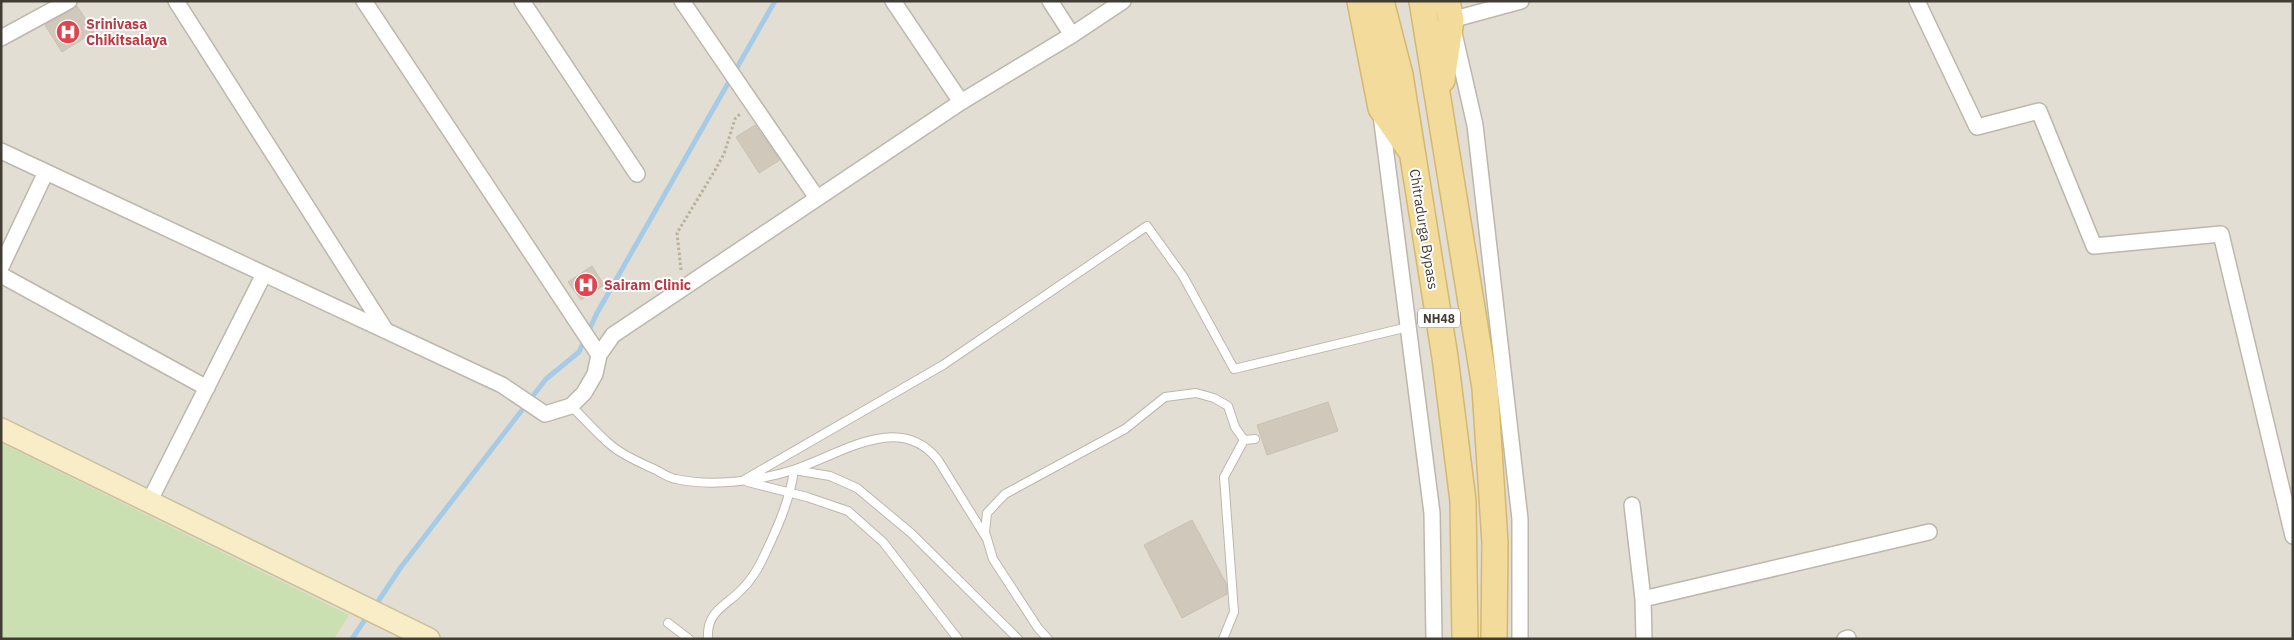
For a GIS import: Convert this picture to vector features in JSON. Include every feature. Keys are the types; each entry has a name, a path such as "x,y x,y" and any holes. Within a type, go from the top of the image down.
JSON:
{"main road":[{"path":"1360,1 1381,108 1412,152"},
{"name":"Chitradurga Bypass","path":"1381,1 1400,75 1445,357 1462,501 1465,639"},
{"name":"NH48","path":"1422,1 1485,388 1495,543 1494,639"},
{"path":"1438,102 1449,11"}],"street":[{"path":"1,38 69,1"},
{"path":"176,1 386,331"},
{"path":"364,1 599,355"},
{"path":"522,1 637,174"},
{"path":"682,1 817,198"},
{"path":"893,1 961,102"},
{"path":"1050,1 1072,35"},
{"path":"1,151 502,385 545,414 571,406 584,393 595,374 599,355 613,335 961,102 1072,35 1123,1"},
{"path":"1520,639 1520,519 1475,125 1449,11 1521,1"},
{"path":"1917,1 1977,127 2039,111 2094,246 2221,234 2293,536"},
{"path":"1381,108 1432,513 1434,639"},
{"path":"1,267 46,172"},
{"path":"149,502 264,274"},
{"path":"1,275 207,388"},
{"path":"1,429 149,502 404,633 430,639"},
{"path":"1632,505 1643,599 1644,639"},
{"path":"1643,599 1929,532"}],"lane":[{"path":"744,480 943,365 1147,226 1183,276 1234,369 1408,327"},
{"path":"1048,639 1038,628 997,566 987,539 985,532 987,513 1005,494 1125,429 1165,397 1196,393 1214,398 1228,406 1235,427 1244,440"},
{"path":"571,406 613,447 675,479 713,482 766,478 794,470 845,448 890,436 917,442 930,450 938,460 987,539"},
{"path":"1244,440 1255,439"},
{"path":"1223,639 1234,612 1224,477 1244,440"},
{"path":"708,639 707,626 719,608 743,588 764,557 791,492 794,470"},
{"path":"794,470 830,476 856,488 912,533 1018,639"},
{"path":"744,480 791,492 848,511 882,542 958,639"},
{"path":"668,623 689,639"}],"path":[{"path":"680,291 681,263 677,233 722,158 735,119 753,105"}],"shaded area":[{"path":"1,1 2293,1 2293,639 1,639"}],"green space":[{"path":"1,443 349,615 334,639 1,639"}],"building":[{"path":"77,6 94,32 62,52 45,25"},
{"path":"755,125 780,160 759,173 736,137"},
{"path":"592,266 604,285 581,300 568,282"},
{"path":"1328,402 1338,431 1267,455 1257,425"},
{"path":"1192,520 1226,583 1227,594 1182,618 1144,545"}],"waterway":[{"path":"375,606 401,567 546,379 579,352 597,313 775,1"},
{"path":"352,639 368,615"}],"place":[{"name":"Srinivasa Chikitsalaya","path":"68,32"},
{"name":"Sairam Clinic","path":"586,285"}]}
